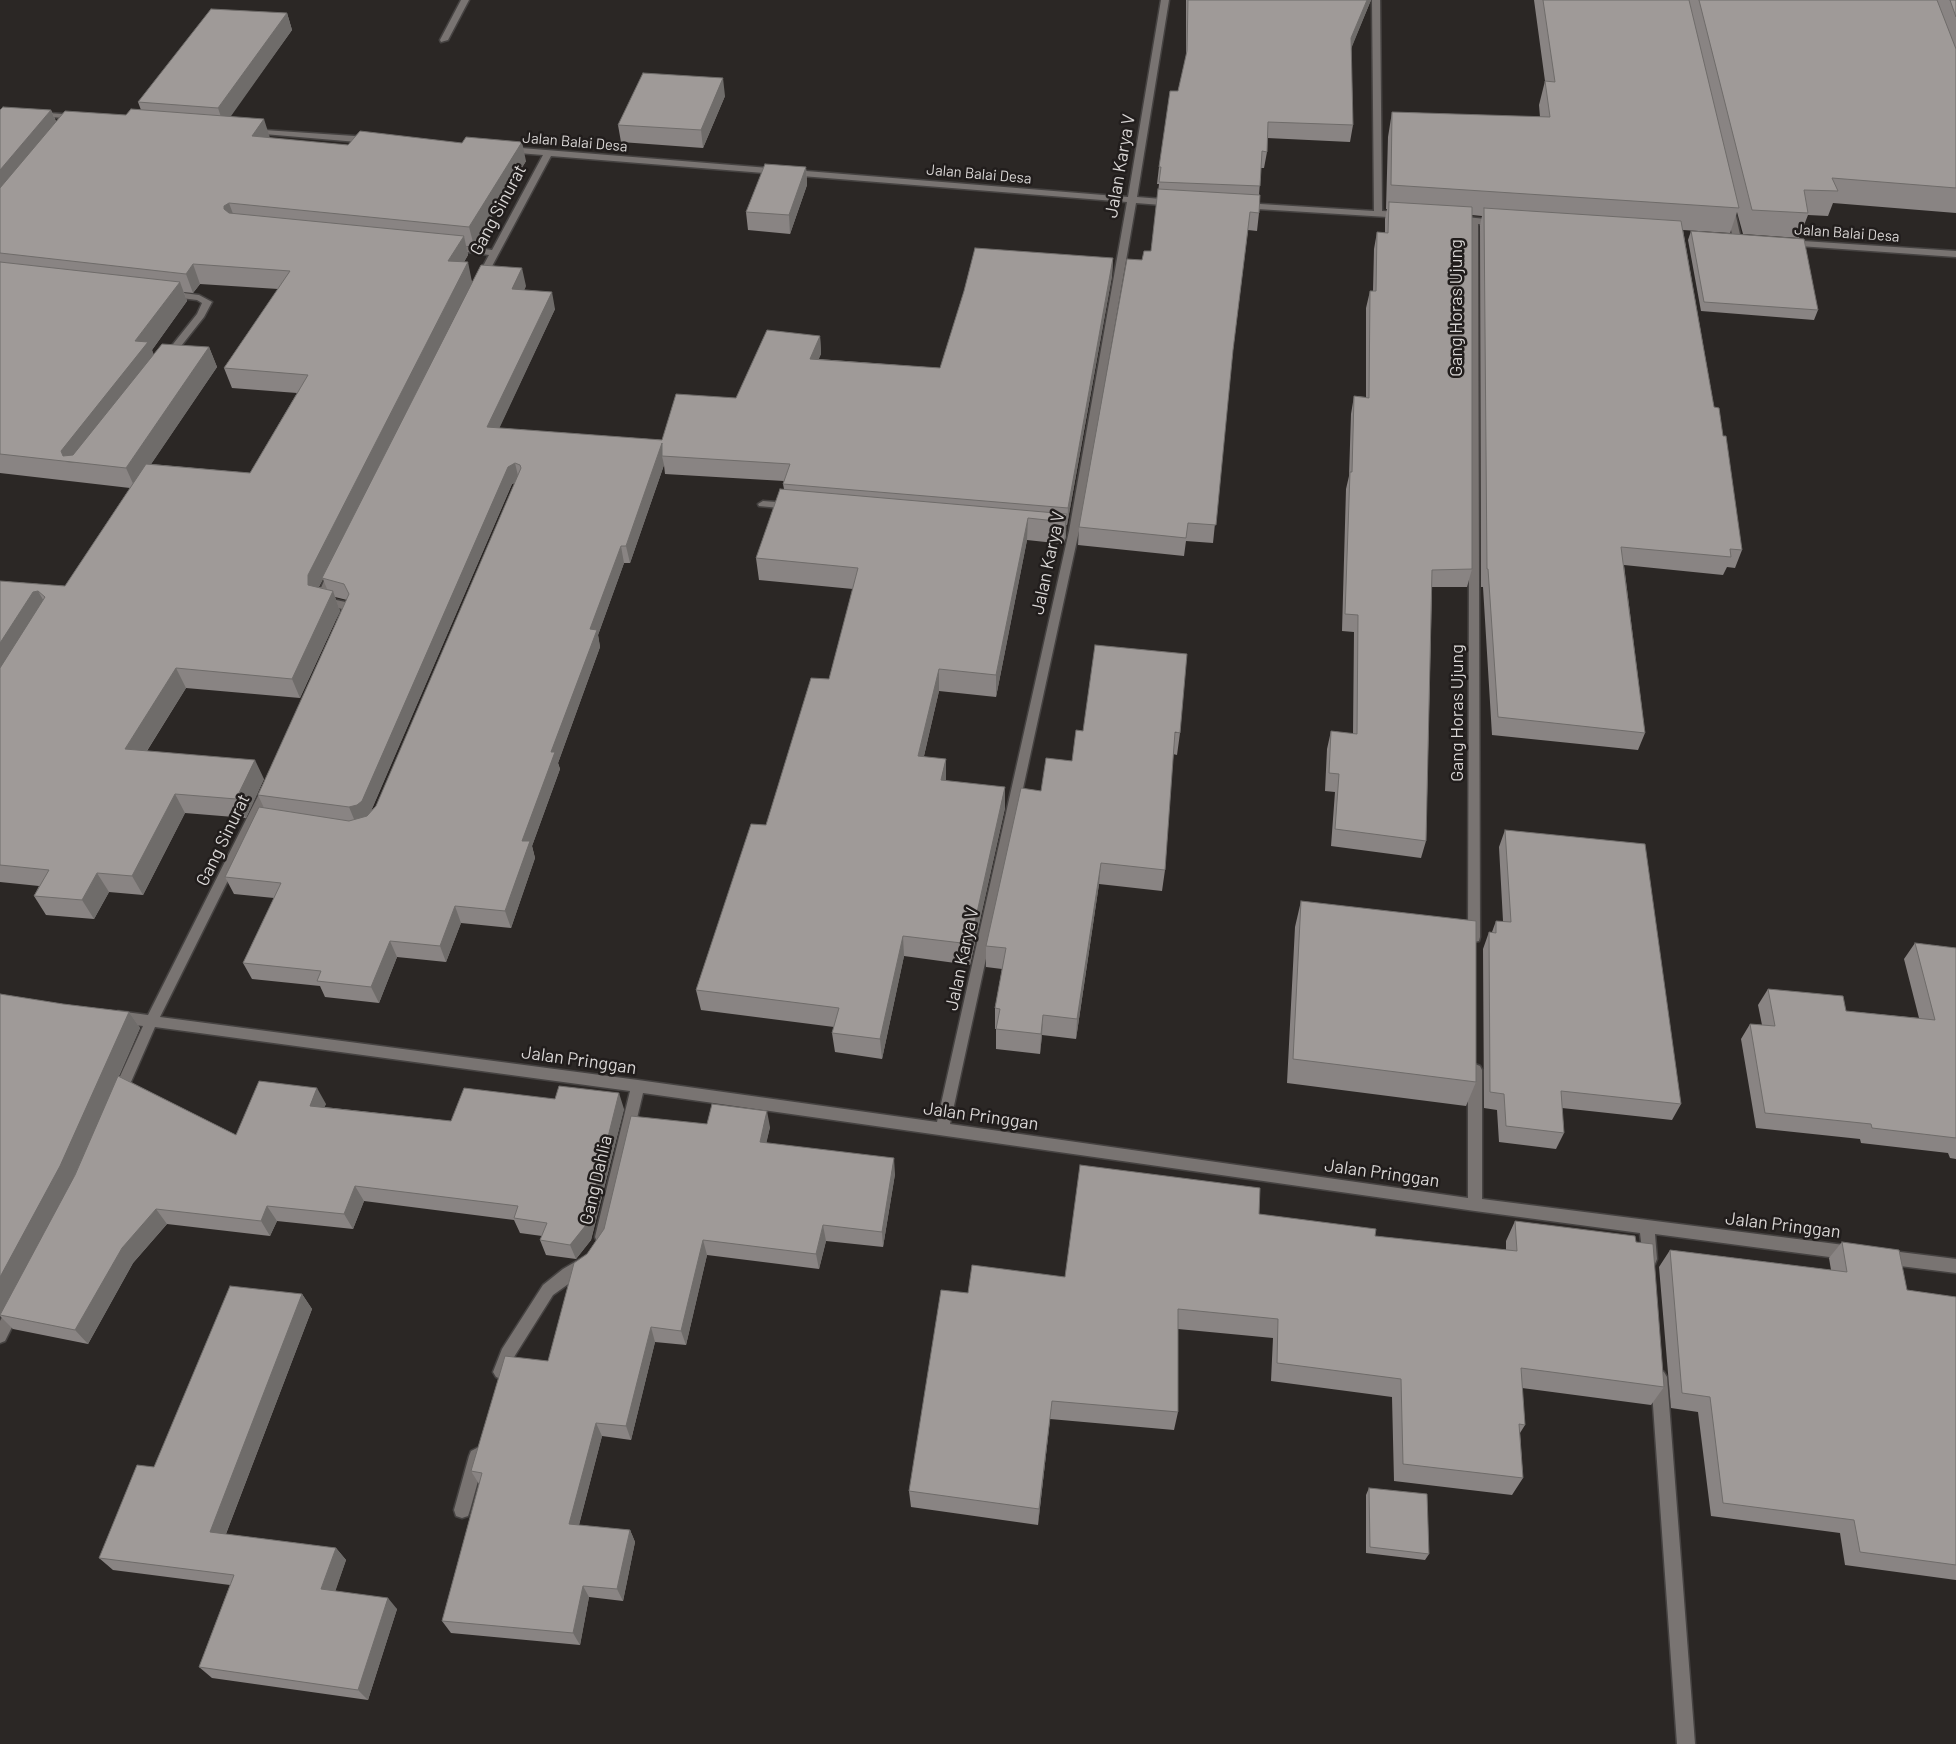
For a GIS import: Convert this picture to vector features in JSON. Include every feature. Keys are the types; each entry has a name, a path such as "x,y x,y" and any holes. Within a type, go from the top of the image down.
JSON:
{"street":[{"path":"444,40 465,0"},
{"name":"Jalan Karya V","path":"942,1130 1069,531 1132,200 1165,0"},
{"path":"1376,0 1378,213"},
{"path":"28,114 86,118"},
{"path":"70,124 76,117"},
{"path":"243,130 381,140"},
{"name":"Jalan Balai Desa","path":"499,150 1181,203"},
{"name":"Gang Sinurat","path":"476,288 548,154"},
{"path":"1728,201 1732,239 1747,240"},
{"path":"1230,205 1416,216"},
{"path":"1445,218 1503,223"},
{"name":"Gang Horas Ujung","path":"1474,221 1474,946"},
{"name":"Jalan Balai Desa","path":"1777,242 1956,254"},
{"path":"440,246 494,253"},
{"path":"158,293 199,298 207,302 201,315 160,368"},
{"path":"763,504 802,507"},
{"path":"339,560 321,600 346,606 348,611 339,630"},
{"name":"Gang Sinurat","path":"116,1103 151,1022 260,816 271,780"},
{"name":"Jalan Pringgan","path":"104,1015 638,1086 1475,1205 1956,1266"},
{"path":"1475,1056 1475,1205"},
{"name":"Gang Dahlia","path":"496,1390 507,1354 548,1290 586,1263 600,1244 638,1086"},
{"path":"1647,1227 1651,1277"},
{"path":"0,1336 22,1294"},
{"path":"1658,1366 1686,1744"},
{"path":"462,1510 480,1446"}],"building":[{"path":"1188,0 1367,0 1351,38 1353,125 1268,122 1267,152 1262,151 1260,186 1159,182 1161,167 1159,167 1170,91 1178,91 1187,51"},
{"path":"1543,0 1689,0 1739,208 1391,185 1392,112 1550,117 1545,81 1555,82"},
{"path":"1699,0 1937,0 1956,49 1956,188 1832,178 1838,191 1804,190 1808,213 1752,210"},
{"path":"1950,0 1956,0 1956,17"},
{"path":"211,9 287,13 218,108 138,102"},
{"path":"643,73 723,78 701,130 618,125"},
{"path":"3,107 51,110 0,170 0,110"},
{"path":"131,109 264,119 252,136 348,145 360,131 462,143 466,137 522,142 469,227 229,203 224,206 224,209 229,213 464,236 448,261 468,262 308,575 308,585 333,591 292,679 176,668 125,749 255,760 236,799 175,794 132,876 97,873 82,900 34,896 49,870 0,865 0,668 45,597 38,591 33,592 0,643 0,581 65,586 146,464 250,473 308,375 224,368 290,271 193,264 186,274 0,253 0,188 65,111 126,115"},
{"path":"765,164 806,167 789,215 746,212"},
{"path":"1158,189 1260,195 1259,213 1250,212 1233,350 1216,525 1188,523 1186,538 1079,527 1127,259 1142,260 1144,251 1151,251"},
{"path":"1389,202 1472,207 1472,569 1432,570 1426,841 1335,829 1339,774 1329,773 1331,731 1357,734 1358,615 1345,614 1354,396 1369,398 1370,291 1376,291 1377,232 1388,233"},
{"path":"1484,208 1681,221 1714,407 1719,408 1723,436 1726,436 1742,550 1730,549 1731,557 1621,547 1645,733 1498,717 1487,569"},
{"path":"1691,231 1804,239 1818,310 1704,302"},
{"path":"975,248 1113,258 1068,508 783,484 790,464 662,456 662,443 626,546 621,546 590,629 597,630 551,752 555,752 522,841 530,841 505,911 455,906 440,946 390,941 371,987 317,981 321,971 243,963 281,883 225,877 259,807 349,821 367,816 376,806 521,468 520,465 515,463 508,467 362,801 357,805 349,807 258,795 349,594 344,584 322,578 481,265 522,268 512,289 552,292 487,427 662,440 676,394 736,398 767,330 820,336 810,359 940,368"},
{"path":"0,262 180,282 135,341 148,342 61,451 63,456 73,455 162,344 209,347 126,468 0,454"},
{"path":"780,489 1067,514 1065,522 1028,518 996,675 939,669 918,756 946,759 941,780 1005,787 970,944 903,936 880,1039 832,1033 839,1008 696,990 751,824 766,825 811,678 829,679 858,568 756,558"},
{"path":"1095,645 1187,654 1180,733 1175,732 1165,870 1101,863 1077,1019 1043,1015 1041,1034 996,1029 1000,1009 995,1008 1006,948 986,946 1021,788 1041,791 1046,758 1072,761 1076,730 1083,731"},
{"path":"1505,830 1645,844 1681,1104 1561,1091 1564,1133 1506,1126 1504,1094 1490,1092 1489,932 1496,933 1496,921 1511,922"},
{"path":"1301,901 1476,921 1476,1082 1293,1059"},
{"path":"1915,943 1956,948 1956,1138 1872,1128 1871,1124 1765,1113 1750,1024 1775,1026 1768,989 1843,996 1846,1011 1935,1020"},
{"path":"0,994 129,1012 60,1166 0,1277"},
{"path":"118,1076 236,1135 259,1081 317,1088 310,1106 451,1121 464,1088 555,1099 559,1086 619,1093 586,1225 570,1245 540,1240 547,1223 514,1218 518,1206 355,1186 344,1214 267,1206 261,1221 156,1209 122,1248 75,1330 0,1315 75,1175"},
{"path":"712,1104 767,1111 760,1142 894,1158 882,1232 823,1225 816,1254 703,1240 681,1331 651,1327 626,1426 596,1423 569,1524 630,1530 617,1589 583,1586 573,1633 442,1621 482,1473 471,1471 505,1356 548,1361 574,1263 587,1254 604,1229 631,1116 707,1124"},
{"path":"1080,1165 1260,1188 1259,1214 1376,1229 1375,1236 1517,1251 1515,1221 1635,1236 1636,1242 1653,1244 1664,1387 1521,1368 1525,1425 1519,1424 1523,1478 1403,1464 1401,1379 1277,1363 1278,1319 1178,1309 1178,1412 1052,1401 1039,1509 909,1491 941,1290 968,1293 972,1265 1065,1277"},
{"path":"1842,1242 1899,1250 1907,1290 1956,1297 1956,1565 1860,1552 1854,1520 1723,1503 1710,1397 1682,1393 1670,1250 1847,1272"},
{"path":"230,1286 302,1294 210,1532 336,1548 321,1589 388,1598 358,1690 199,1667 234,1575 99,1558 137,1465 154,1467"},
{"path":"1369,1488 1427,1494 1429,1554 1370,1547"}]}
